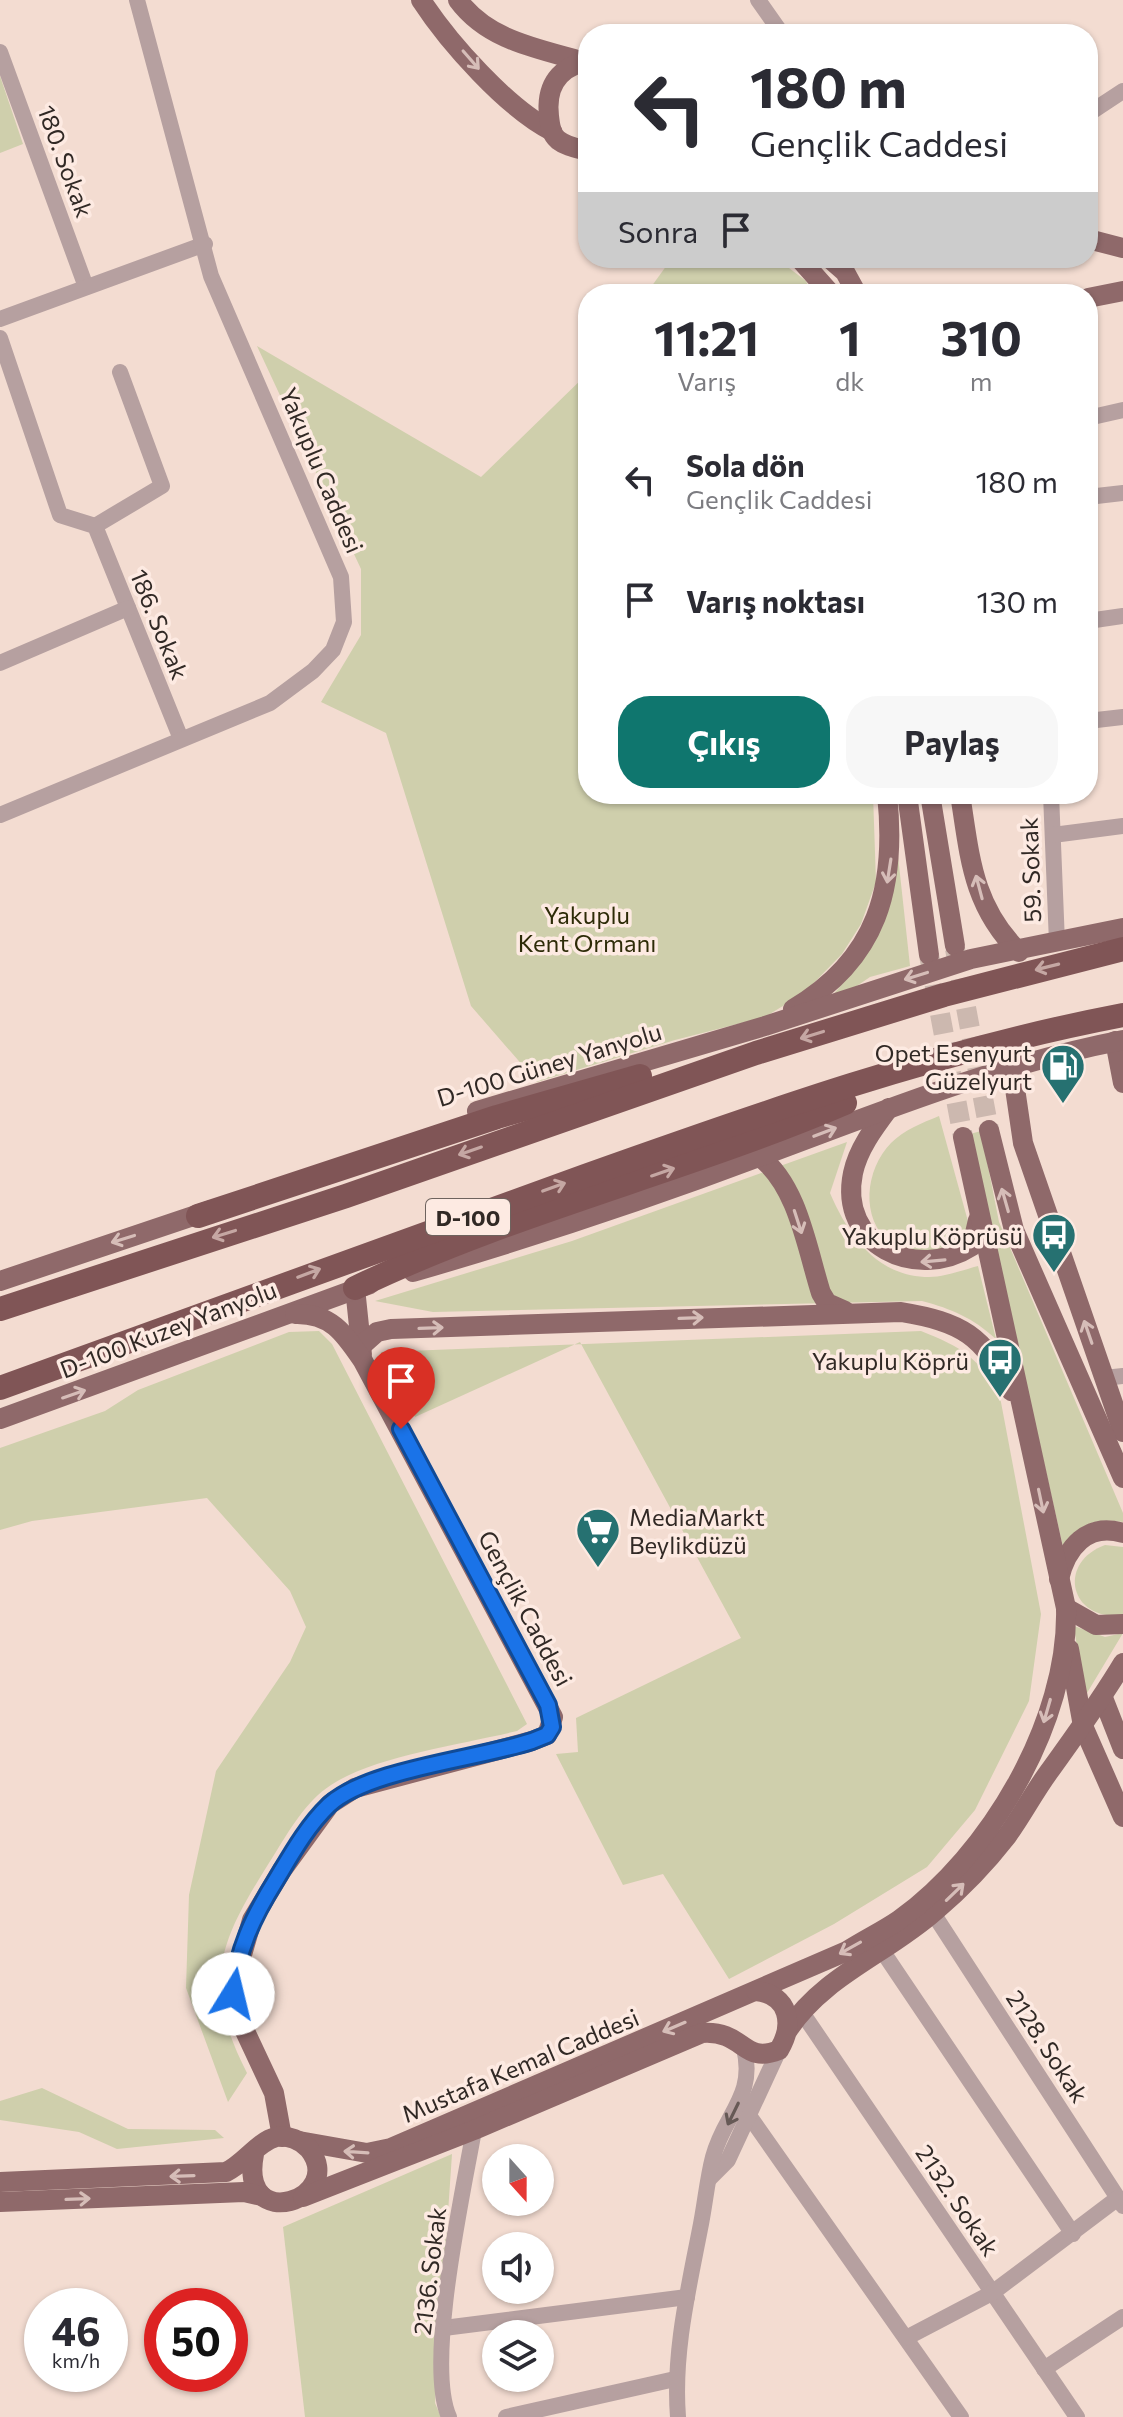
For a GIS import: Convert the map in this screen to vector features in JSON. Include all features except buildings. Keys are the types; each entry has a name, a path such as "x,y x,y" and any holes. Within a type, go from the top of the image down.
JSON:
{"highway":[{"name":"D-100","path":"0,1309 346,1196 756,1053 944,995 1123,949"},
{"name":"D-100","path":"0,1388 314,1271 694,1137 1017,1035 1123,1015"},
{"path":"198,1216 595,1088 716,1056 756,1053"},
{"path":"355,1288 488,1232 711,1155 824,1111 941,1058"}],"main road":[{"path":"421,0 494,87 518,110 552,131 573,149 578,149"},
{"path":"458,0 483,28 507,39 578,61"},
{"path":"552,131 550,89 565,69 578,65"},
{"path":"1098,242 1123,248"},
{"path":"808,268 822,284"},
{"path":"1098,296 1123,291"},
{"path":"765,1026 826,986 865,941 886,887 891,858 888,804"},
{"path":"908,804 929,955"},
{"path":"932,804 955,946"},
{"path":"962,804 979,891 991,922 1019,952"},
{"name":"D-100 Güney Yanyolu","path":"0,1281 198,1216 527,1094 765,1026 942,968 1123,928"},
{"path":"760,1157 890,1108 1012,1068 1119,1040 1123,1083"},
{"path":"1012,1068 1023,1143 1114,1377 1123,1432"},
{"path":"890,1108 865,1142 852,1174 851,1197 868,1235 885,1251 907,1261 933,1263 955,1258 972,1246 980,1212"},
{"path":"989,1130 1014,1230 1123,1478"},
{"path":"963,1137 1066,1608 1067,1633 1083,1726 1123,1817"},
{"path":"760,1157 778,1171 787,1188 821,1293 827,1303 847,1312"},
{"name":"D-100 Kuzey Yanyolu","path":"0,1419 355,1288 531,1238 760,1157"},
{"path":"355,1288 361,1354"},
{"path":"361,1354 374,1334 391,1329 901,1312 936,1318 964,1328 993,1360 1025,1425"},
{"name":"Gençlik Caddesi","path":"267,1319 295,1314 325,1318 339,1326 361,1354 553,1717 547,1735 532,1741 355,1788 330,1804 314,1821 282,1870 242,1943 233,1994 243,2030 274,2093 291,2139"},
{"path":"1058,1582 1064,1560 1084,1536 1099,1531 1123,1533"},
{"path":"1066,1608 1096,1625 1123,1624"},
{"name":"Mustafa Kemal Caddesi","path":"291,2139 367,2153 391,2148 847,1951 899,1920 973,1847 1007,1801 1031,1757 1047,1712 1067,1633"},
{"path":"788,2030 789,2017 779,2001 751,1993 733,2017 741,2044 763,2055 779,2050 801,2011 933,1913 1007,1835 1103,1698 1123,1663"},
{"path":"1103,1698 1123,1749"},
{"name":"Mustafa Kemal Caddesi","path":"303,2197 474,2130 702,2033 727,2034 741,2044"},
{"path":"0,2182 226,2172 254,2154 268,2140 291,2139 314,2157 316,2168 311,2189 303,2197 280,2203 244,2192 0,2202"},
{"path":"254,2154 253,2175 262,2196"}],"street":[{"name":"Yakuplu Caddesi","path":"0,815 270,703 313,671 333,650 344,622 341,577 211,276 205,244 137,0"},
{"path":"758,0 775,24"},
{"name":"180. Sokak","path":"0,52 86,287"},
{"path":"1098,107 1123,91"},
{"path":"0,319 205,244"},
{"path":"0,338 60,515 95,526 162,486 120,372"},
{"path":"1098,416 1123,410"},
{"path":"1098,496 1123,493"},
{"name":"186. Sokak","path":"95,526 181,739"},
{"path":"0,663 128,608"},
{"path":"1098,620 1123,616"},
{"path":"1098,720 1123,717"},
{"name":"59. Sokak","path":"1051,804 1057,943"},
{"path":"1053,835 1123,826"},
{"name":"2128. Sokak","path":"933,1913 1121,2202"},
{"path":"881,1949 1073,2234"},
{"name":"2132. Sokak","path":"801,2011 1077,2417"},
{"path":"678,2417 675,2379 714,2154 746,2088 749,2073 741,2044"},
{"path":"710,2178 728,2160 779,2050"},
{"path":"750,2117 961,2417"},
{"name":"2136. Sokak","path":"449,2417 442,2401 444,2328 474,2130"},
{"path":"906,2338 992,2293 1121,2202"},
{"path":"444,2328 687,2297"},
{"path":"1044,2369 1123,2317"},
{"path":"506,2417 675,2379"}],"green space":[{"path":"0,76 23,144 0,153"},
{"path":"665,268 789,268 807,284 653,284"},
{"name":"Yakuplu Kent Ormanı","path":"257,346 481,477 578,383 578,804 873,804 876,882 861,924 842,954 804,993 765,1017 675,1040 537,1082 471,1006 386,733 321,702 361,635 361,569"},
{"path":"898,856 910,966 870,977 848,992 832,996 860,961 877,931"},
{"path":"939,1116 969,1225 962,1243 930,1258 890,1243 880,1233 870,1207 870,1194 876,1166 891,1143 907,1131"},
{"path":"981,1131 999,1222 1123,1513 1123,1522 1104,1521 1082,1527 1063,1547 970,1134"},
{"path":"847,1142 830,1193 856,1238 880,1261 894,1270 911,1275 935,1277 978,1266 996,1339 962,1315 922,1301 433,1312 375,1301 572,1241"},
{"path":"319,1331 332,1344 527,1724 517,1731 371,1766 331,1785 306,1808 241,1911 223,1960 220,1985 224,2011 232,2040 247,2073 228,2102 186,1988 189,1895 216,1771 290,1662 306,1627 290,1591 207,1498 32,1521 0,1530 0,1448 105,1411 138,1390 289,1332"},
{"path":"921,1331 968,1355 984,1372 1000,1397 1041,1614 1029,1701 975,1810 927,1867 834,1924 729,1979 663,1874 623,1885 556,1754 578,1752 576,1718 741,1638 581,1344"},
{"path":"575,1344 415,1417 381,1352"},
{"path":"1105,1545 1123,1547 1123,1615 1105,1615 1091,1610 1081,1601 1076,1589 1075,1577 1080,1565 1090,1553"},
{"path":"1074,1626 1105,1637 1123,1633 1084,1698"},
{"path":"42,2088 128,2129 215,2130 224,2138 117,2149 79,2132 0,2120 0,2101"},
{"path":"452,2154 435,2403 441,2417 305,2417 283,2227"}],"tunnel":[{"path":"955,949 989,1130"},
{"path":"929,955 963,1137"}],"place":[{"name":"Opet Esenyurt Güzelyurt","path":"1063,1105"},
{"name":"Yakuplu Köprüsü","path":"1054,1274"},
{"name":"Yakuplu Köprü","path":"1000,1399"},
{"name":"MediaMarkt Beylikdüzü","path":"598,1569"}],"route":[{"path":"233,1994 242,1943 252,1920 314,1821 330,1804 355,1788 504,1750 547,1735 552,1727 553,1717 548,1705 401,1429"}]}
